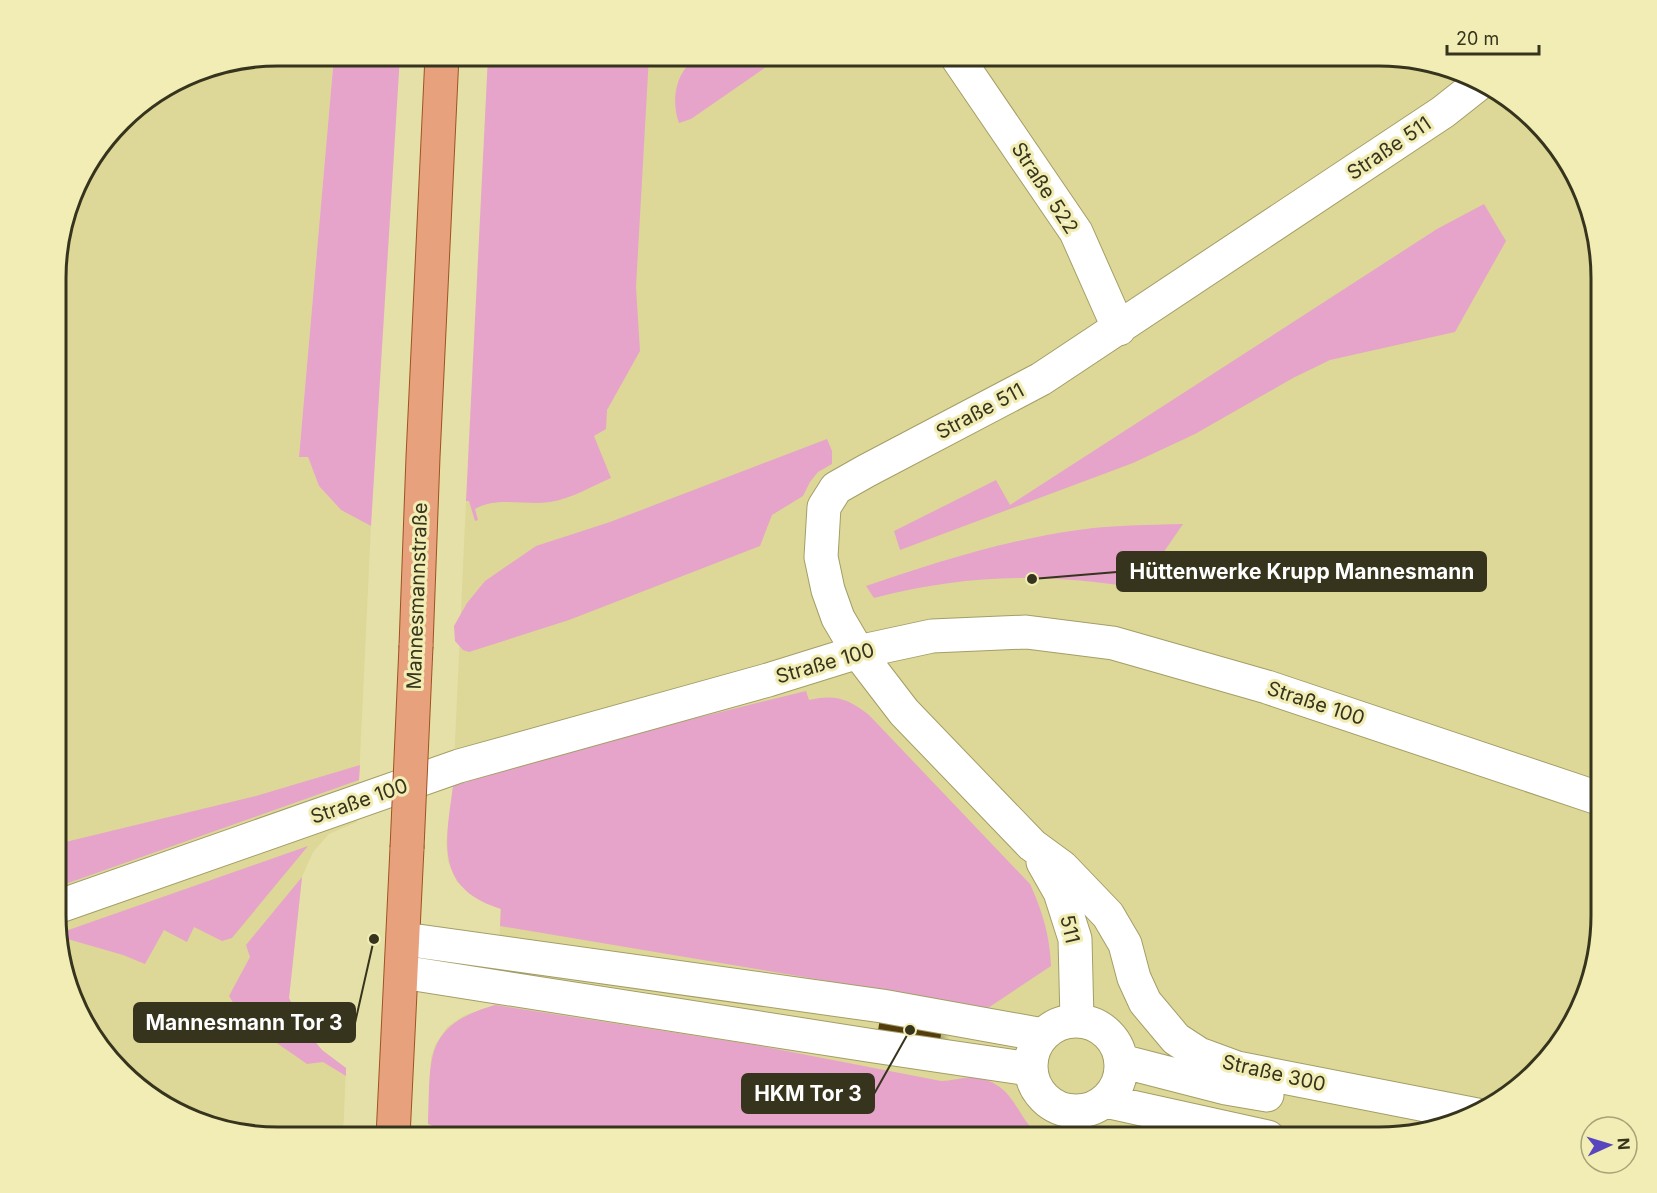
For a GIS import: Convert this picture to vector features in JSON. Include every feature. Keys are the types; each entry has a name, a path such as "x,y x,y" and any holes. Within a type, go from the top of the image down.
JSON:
{"main road":[{"name":"Mannesmannstraße","path":"393,1127 404,939 442,66"}],"street":[{"name":"Straße 522","path":"963,66 1076,232 1119,328"},
{"name":"Straße 511","path":"1032,845 903,712 858,652 838,618 828,590 821,556 824,507 836,488 1041,379 1443,112 1473,88"},
{"name":"Straße 100","path":"66,904 459,766 768,680 858,652 932,636 1026,633 1113,643 1267,687 1591,796"},
{"name":"511","path":"1032,845 1060,892 1075,939 1077,1020"},
{"name":"Straße 300","path":"1032,845 1062,867 1108,915 1125,944 1134,978 1145,1002 1176,1039 1199,1054 1248,1070 1459,1111"},
{"path":"404,939 882,1006 1043,1035"},
{"path":"402,972 862,1045 1030,1069"},
{"path":"1077,1020 1090,1023 1111,1038 1118,1049 1121,1061 1120,1076 1114,1090 1105,1101 1093,1108 1079,1111 1058,1107 1041,1095 1033,1083 1030,1069 1036,1045 1043,1035 1064,1022 1077,1020"},
{"path":"1121,1061 1237,1090 1430,1121"},
{"path":"1105,1101 1223,1127"}],"shaded area":[{"path":"264,66 333,66 299,457 308,457 319,486 341,510 371,526 357,822 329,834 313,852 302,877 289,998 302,1026 322,1050 346,1068 343,1127 264,1127 223,1120 184,1105 160,1091 138,1074 102,1033 77,983 66,929 66,264 73,223 94,172 119,138 138,119 172,94 197,82 223,73"},
{"path":"333,66 399,66 371,526 341,510 319,486 308,457 299,457"},
{"path":"488,66 648,66 636,287 640,351 607,410 606,429 594,436 611,478 558,500 541,503 502,502 484,505 475,509 478,520 475,521 469,501 466,501"},
{"path":"601,66 1393,66 1434,73 1460,82 1485,94 1519,119 1555,160 1580,210 1591,264 1591,929 1584,970 1575,996 1563,1021 1538,1055 1497,1091 1447,1116 1393,1127 436,1127 428,1124 431,1057 435,1045 447,1027 463,1016 495,1005 500,926 500,909 476,898 457,882 448,862 446,843 453,786 466,501"},
{"path":"687,66 768,66 691,119 679,123 675,100 677,85"},
{"path":"1484,204 1506,241 1455,332 1330,360 1293,378 1195,434 1133,463 900,550 894,531 996,480 1010,505 1437,229"},
{"path":"827,439 832,451 832,464 818,472 803,496 772,515 760,546 569,620 469,652 463,650 455,641 454,626 467,603 485,581 536,546 610,522"},
{"path":"1183,524 1139,588 1070,580 1006,578 942,584 874,598 866,586 971,553 1051,534 1104,527"},
{"path":"806,691 809,700 841,699 869,715 1030,884 1045,924 1051,966 988,1008 500,926 501,909 479,900 464,889 454,875 447,844 453,786 583,746"},
{"path":"360,765 359,780 66,884 66,842 256,796"},
{"path":"308,846 232,938 222,941 194,927 187,942 164,930 145,964 123,955 68,939 66,931"},
{"path":"302,877 289,998 304,1028 322,1050 346,1068 346,1076 323,1062 307,1064 254,1025 236,1007 229,996 250,957 246,945"},
{"path":"495,1005 755,1045 941,1081 978,1078 991,1082 1008,1094 1031,1127 436,1127 428,1124 429,1081 435,1048 454,1023 471,1013"}],"building":[{"path":"880,1018 942,1028 940,1041 878,1031"}],"place":[{"name":"Hüttenwerke Krupp Mannesmann","path":"1032,579"},
{"name":"Mannesmann Tor 3","path":"374,939"},
{"name":"HKM Tor 3","path":"910,1030"}]}
